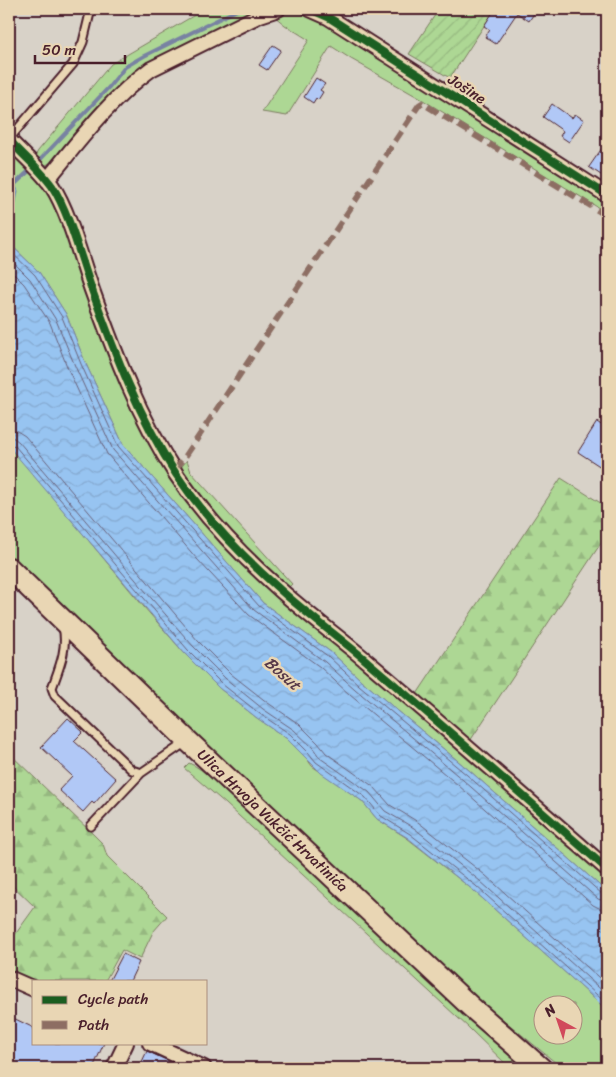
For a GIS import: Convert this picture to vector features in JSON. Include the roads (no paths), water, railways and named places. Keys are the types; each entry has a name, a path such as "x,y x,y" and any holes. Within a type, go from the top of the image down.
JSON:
{"main road":[{"name":"Ulica Hrvoja Vukčić Hrvatinića","path":"9,568 188,741 471,1007 541,1068"}],"street":[{"path":"47,180 119,95 135,80 150,69 260,14 278,9"},
{"name":"Jošine","path":"310,9 328,17 607,195"},
{"path":"9,140 47,180 53,189 66,215 100,312 130,388 150,429 175,472 197,504 246,558 276,587 357,652 607,869"},
{"path":"9,978 32,988"},
{"path":"114,1068 126,1044"},
{"path":"152,1044 204,1068"}],"lane":[{"path":"9,140 73,64 84,42 90,9"},
{"path":"61,619 65,638 60,669 52,688 55,696 132,770 141,773"},
{"path":"92,826 141,773 188,741"}],"water":[{"path":"15,184 18,191 9,241 9,185"},
{"name":"Bosut","path":"9,243 39,272 66,314 85,362 123,444 263,603 332,653 607,892 607,1010 473,890 408,838 377,819 362,801 321,773 286,738 219,688 185,654 10,448"}],"waterway":[{"path":"39,161 109,87 125,67 239,9"},
{"path":"15,184 30,170"}]}
